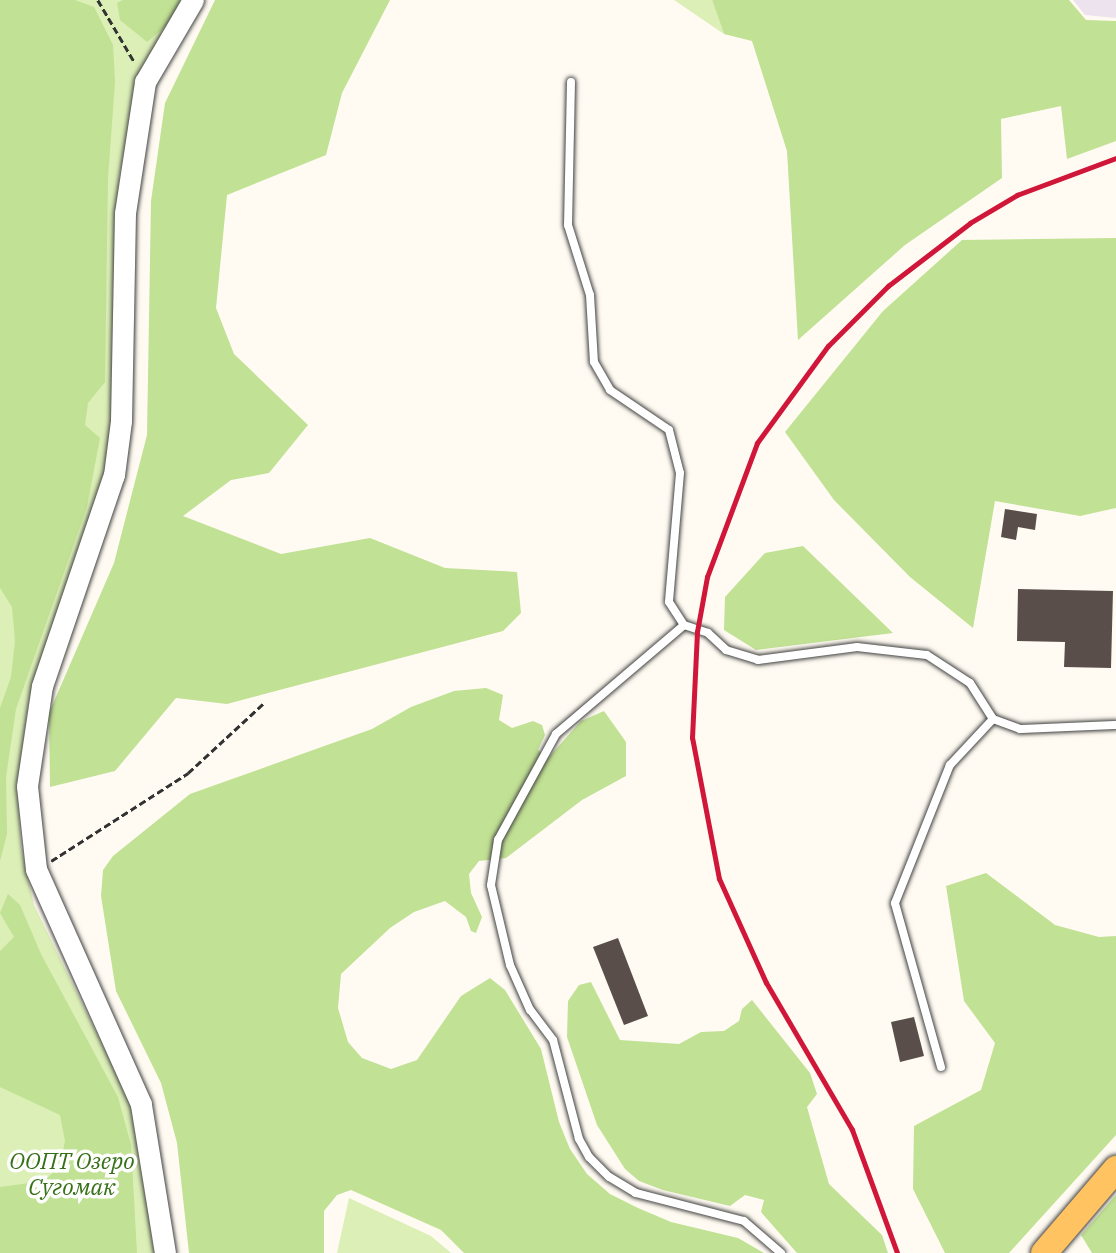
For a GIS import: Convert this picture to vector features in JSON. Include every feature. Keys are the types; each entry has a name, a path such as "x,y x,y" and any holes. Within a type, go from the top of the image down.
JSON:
{"main road":[{"path":"1044,1253 1116,1169"}],"street":[{"path":"165,1253 141,1104 36,869 28,797 32,737 42,686 116,462 121,421 125,213 145,82 193,0"}],"lane":[{"path":"571,82 568,225 590,295 594,362 610,390 669,430 680,473 669,601 684,625 708,633 726,650 758,660 857,647 927,655 970,683 993,719 1020,729 1116,725"},
{"path":"684,625 556,734 498,840 491,885 510,965 530,1010 553,1040 579,1139 589,1157 636,1193 744,1221 781,1253"},
{"path":"941,1067 895,903 950,765 993,719"}],"path":[{"path":"98,0 145,82"},
{"path":"36,869 188,773 265,702"}],"shaded area":[{"path":"1073,0 1116,0 1116,18 1085,15"}],"green space":[{"name":"ООПТ Озеро Сугомак","path":"0,0 185,0 137,81 119,177 112,408 105,484 29,699 17,786 21,847 34,905 135,1112 154,1253 0,1253"},
{"path":"0,0 75,0 94,7 113,45 115,82 108,178 105,382 88,403 85,425 100,438 87,507 16,709 6,777 7,834 0,861 0,708 11,677 15,641 12,607 0,588"},
{"path":"123,0 180,0 172,21 147,42 120,20 117,3"},
{"path":"215,0 390,0 342,93 326,155 227,195 216,308 234,354 308,425 269,473 231,480 183,516 281,554 370,538 445,568 517,572 521,613 503,631 227,704 176,698 115,771 50,787 49,713 114,563 147,435 151,201 165,103"},
{"path":"674,0 712,0 724,34"},
{"path":"712,0 1069,0 1086,20 1116,21 1116,141 1067,159 1061,106 1001,119 1002,178 905,245 798,340 787,151 752,41 724,34"},
{"path":"1116,238 1116,508 1080,516 995,501 973,628 910,577 834,500 785,432 883,311 962,240"},
{"path":"803,546 893,633 756,650 724,630 725,597 765,553"},
{"path":"486,688 503,695 499,720 512,728 533,721 542,725 545,735 538,750 548,758 581,721 604,711 626,742 626,776 582,800 506,858 479,861 469,874 471,893 482,917 476,933 471,931 466,917 445,901 414,912 390,928 341,974 338,1008 348,1042 362,1058 391,1069 417,1060 461,996 490,978 505,990 541,1049 559,1122 570,1149 587,1174 610,1194 638,1208 671,1222 738,1238 764,1253 464,1253 441,1230 351,1190 337,1195 324,1211 324,1253 189,1253 177,1143 161,1083 116,991 101,896 103,870 113,856 190,794 372,729 411,707 454,691"},
{"path":"986,873 1055,925 1099,937 1116,936 1116,1135 1009,1253 945,1253 913,1189 914,1126 981,1090 995,1043 964,1001 946,886"},
{"path":"8,894 20,905 41,954 118,1097 131,1145 137,1253 0,1253 0,1187 44,1181 60,1166 65,1141 60,1115 0,1087 0,951 14,937 0,913"},
{"path":"591,982 620,1040 679,1044 701,1032 724,1031 739,1021 742,1009 752,1000 810,1073 817,1094 807,1107 829,1184 882,1235 888,1253 797,1253 761,1212 764,1200 745,1195 730,1206 663,1190 639,1181 625,1169 597,1125 567,1037 568,1001 579,985"},
{"path":"1116,1195 1116,1253 1092,1253 1081,1235"},
{"path":"349,1198 431,1236 451,1253 337,1253"}],"building":[{"path":"1005,509 1037,514 1035,530 1018,527 1016,540 1001,537"},
{"path":"1018,589 1113,591 1111,668 1064,667 1065,642 1017,641"},
{"path":"618,938 648,1016 624,1025 593,947"},
{"path":"914,1017 924,1056 900,1062 891,1022"}],"railway":[{"path":"897,1253 852,1130 766,983 719,879 692,738 697,632 707,577 757,443 828,346 888,286 970,223 1017,195 1116,158"}]}
